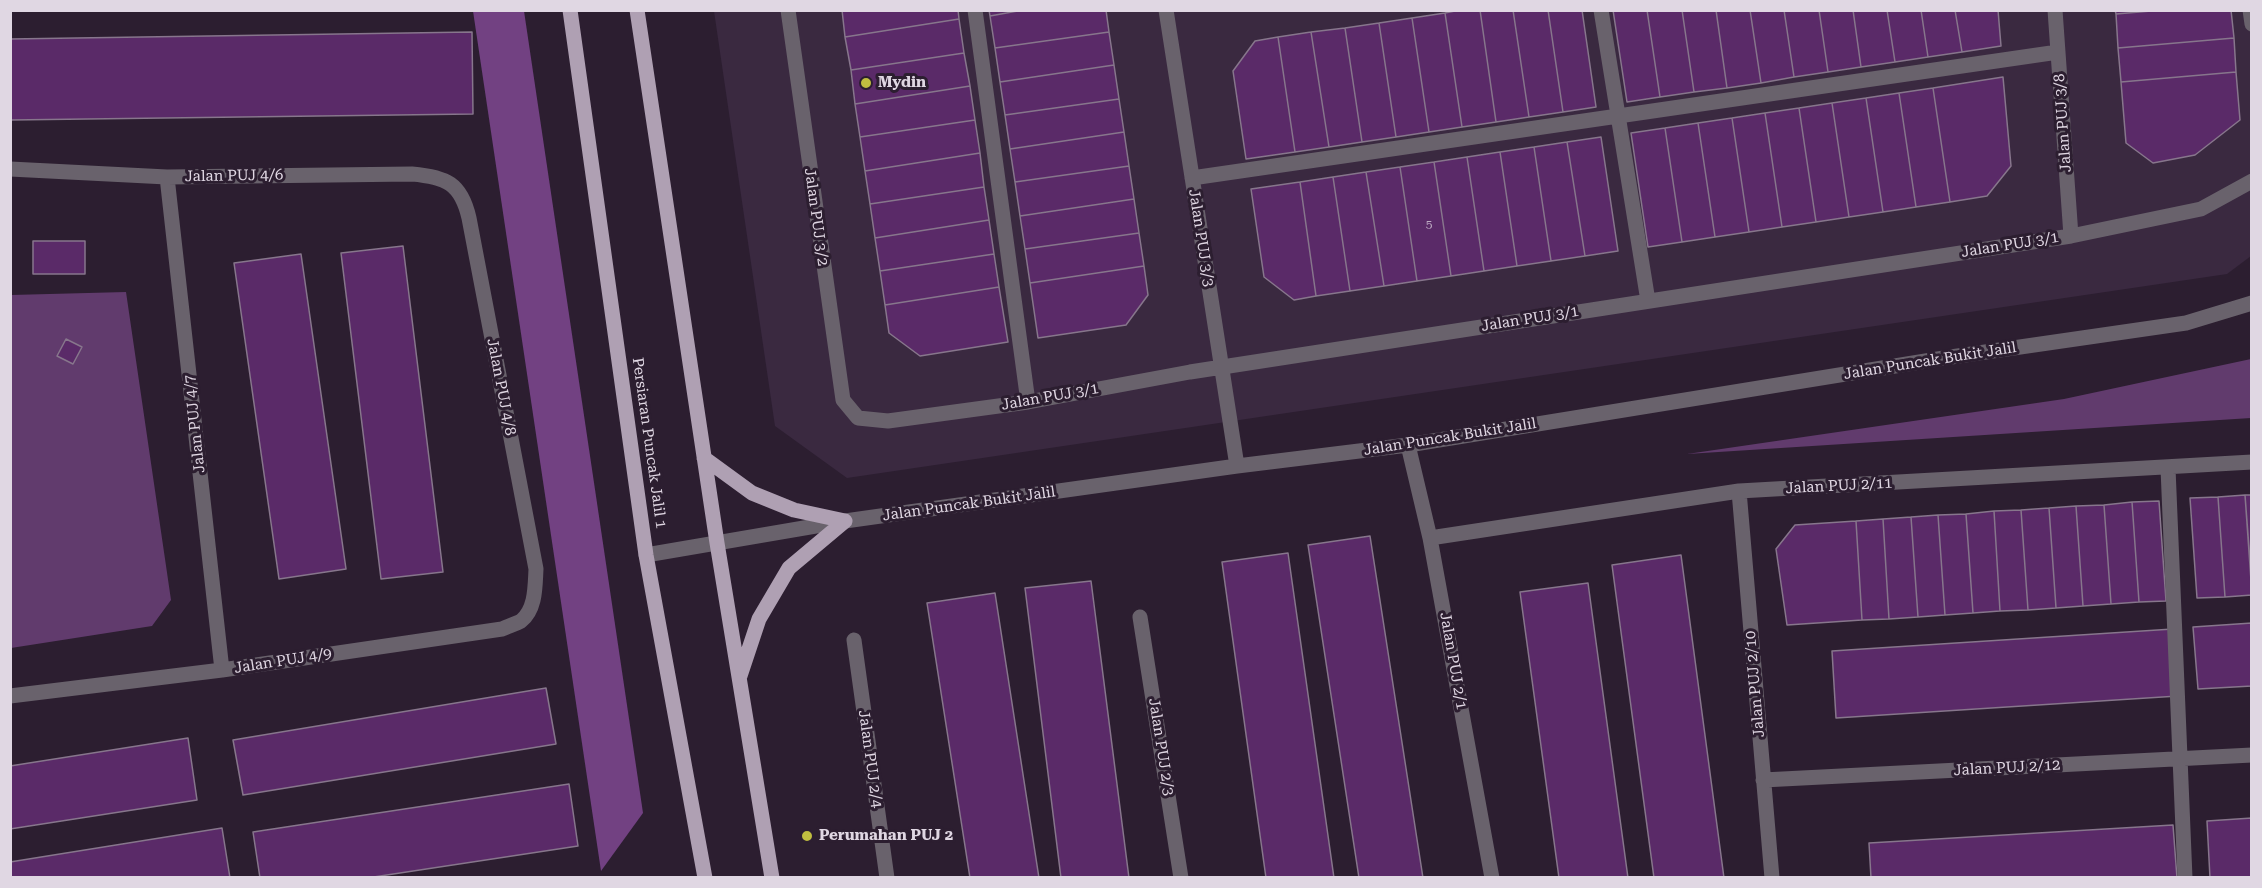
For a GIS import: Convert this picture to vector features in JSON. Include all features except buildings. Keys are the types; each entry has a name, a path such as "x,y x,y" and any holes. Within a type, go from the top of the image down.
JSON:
{"main road":[{"name":"Persiaran Puncak Jalil 1","path":"570,10 646,555 705,878"},
{"path":"637,10 717,543 772,878"},
{"path":"704,458 752,494 794,510 845,521"},
{"path":"739,679 759,619 789,568 845,521"}],"street":[{"name":"Jalan PUJ 3/2","path":"788,10 839,379 843,400 858,417"},
{"path":"975,10 1028,402"},
{"name":"Jalan PUJ 3/3","path":"1166,10 1237,465"},
{"path":"1601,10 1648,301"},
{"name":"Jalan PUJ 3/8","path":"2055,10 2071,236"},
{"path":"2250,10 2252,24"},
{"path":"1192,178 2058,52"},
{"name":"Jalan PUJ 4/6","path":"10,169 167,177 412,174 436,176 454,186"},
{"name":"Jalan PUJ 4/7","path":"167,177 222,670"},
{"name":"Jalan PUJ 3/1","path":"858,417 888,421 1028,402 1221,367 2071,236 2201,209 2252,181"},
{"name":"Jalan PUJ 4/8","path":"454,186 465,201 469,218 536,569 535,591"},
{"name":"Jalan Puncak Bukit Jalil","path":"646,555 845,521 1237,465 1408,445 1933,360 2186,323 2252,303"},
{"name":"Jalan PUJ 2/1","path":"1408,445 1430,538 1492,878"},
{"name":"Jalan PUJ 2/11","path":"1430,538 1739,491 2252,462"},
{"path":"2168,468 2185,878"},
{"name":"Jalan PUJ 2/10","path":"1739,491 1772,878"},
{"name":"Jalan PUJ 4/9","path":"10,696 222,670 502,628 521,621 531,607 535,591"},
{"name":"Jalan PUJ 2/3","path":"1140,617 1181,878"},
{"name":"Jalan PUJ 2/4","path":"854,640 887,878"},
{"name":"Jalan PUJ 2/12","path":"1763,780 2252,755"}],"shaded area":[{"path":"473,11 524,11 643,813 601,871"},
{"path":"714,11 2251,11 2251,256 2227,274 847,478 775,426"},
{"path":"126,292 171,600 152,626 11,648 11,295"},
{"path":"2251,359 2251,418 1687,454 2064,399"}],"place":[{"name":"Mydin","path":"866,83"},
{"name":"Perumahan PUJ 2","path":"807,836"}]}
